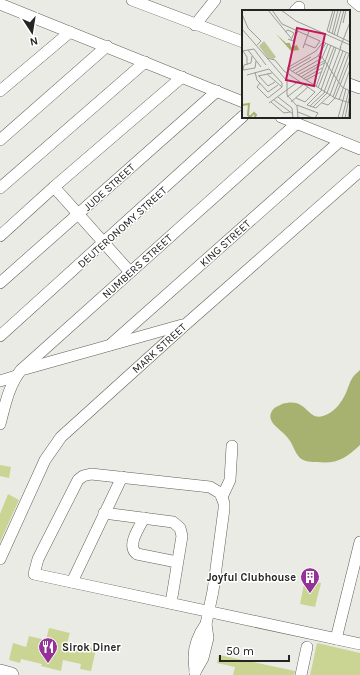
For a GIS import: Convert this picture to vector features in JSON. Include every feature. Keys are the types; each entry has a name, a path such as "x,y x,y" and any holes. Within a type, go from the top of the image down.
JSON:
{"main road":[{"path":"0,672 11,675"}],"street":[{"path":"132,0 242,42"},
{"path":"196,25 215,0"},
{"path":"353,0 360,6"},
{"path":"0,4 242,102"},
{"path":"0,91 70,32"},
{"path":"0,140 107,46"},
{"path":"0,188 145,62"},
{"path":"0,236 54,187 182,77"},
{"path":"350,84 360,88"},
{"name":"JUDE STREET","path":"0,283 217,91"},
{"name":"DEUTERONOMY STREET","path":"0,336 242,117"},
{"path":"284,118 360,148"},
{"name":"NUMBERS STREET","path":"0,424 8,396 19,373 297,123"},
{"name":"KING STREET","path":"110,345 340,140"},
{"name":"MARK STREET","path":"0,559 45,460 61,437 184,325 360,170"},
{"path":"54,187 130,272"},
{"path":"0,381 19,373 110,345 184,325"},
{"path":"222,497 230,480 232,446"},
{"path":"195,673 203,658 208,638 206,624 209,611 217,566 224,509 222,497 215,489 210,487 91,474 80,478 38,559 34,574 209,611 360,644"},
{"path":"72,582 122,478"},
{"path":"104,513 173,522 180,528 182,536 171,603"},
{"path":"144,518 133,543 132,549 134,552 137,554 177,562"},
{"path":"336,639 360,542"},
{"path":"301,675 307,647"}],"shaded area":[{"path":"360,370 360,445 340,460 330,462 313,462 300,458 289,439 272,422 270,415 273,410 282,404 290,402 297,403 318,417 327,415 339,404 352,379"}],"building":[{"path":"0,465 11,467 9,478 0,476"},
{"path":"8,494 19,500 0,542 0,514"},
{"name":"Joyful Clubhouse","path":"305,579 321,583 315,607 300,604"},
{"path":"49,628 70,633 67,643 96,649 91,671 80,669 81,664 63,660 61,671 41,666 42,664 21,659 20,663 9,660 13,643 26,647 29,636 46,640"},
{"path":"317,643 360,653 360,675 310,675"},
{"path":"219,655 295,671 294,675 233,675 235,667 217,663"}],"place":[{"name":"Joyful Clubhouse","path":"310,594"},
{"name":"Sirok Diner","path":"48,664"}]}
